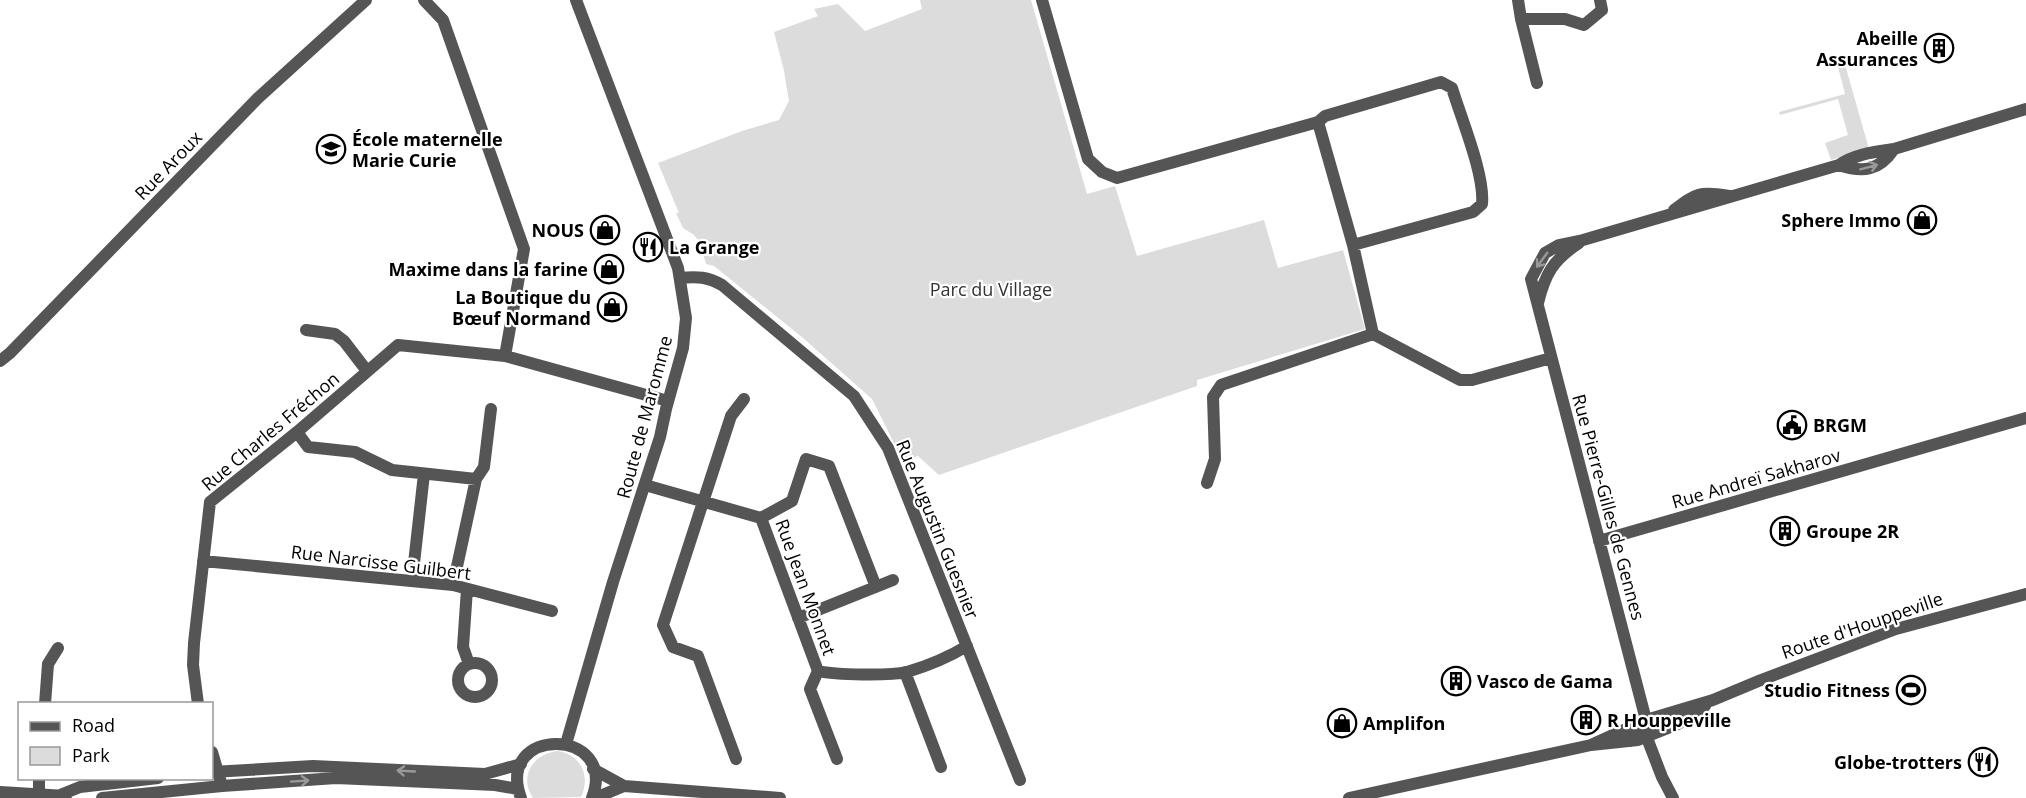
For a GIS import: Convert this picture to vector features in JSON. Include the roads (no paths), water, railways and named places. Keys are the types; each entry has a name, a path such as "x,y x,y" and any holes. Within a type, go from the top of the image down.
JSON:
{"street":[{"name":"Rue Aroux","path":"0,361 258,98 366,0"},
{"path":"424,0 443,20 524,249 505,356"},
{"name":"Route de Maromme","path":"566,744 613,582 660,437 685,336 686,318 680,278 674,257 576,0"},
{"path":"1042,0 1088,159 1102,172 1117,178 1318,122 1325,116 1441,82 1452,88 1483,192 1482,204 1473,212 1353,245"},
{"path":"1518,0 1537,83"},
{"path":"1521,19 1565,20 1584,25 1602,10 1600,0"},
{"name":"Rue Pierre-Gilles de Gennes","path":"1646,720 1537,304 1543,283 1551,267 1564,253 1584,240 1666,216 1694,196 1704,192 1733,196 1839,165 1853,170 1870,169 1886,160 1894,149 2026,110"},
{"path":"1318,122 1353,245 1373,334"},
{"name":"Rue Augustin Guesnier","path":"680,278 694,276 709,278 722,285 854,396 888,448 1020,780"},
{"name":"Rue Charles Fréchon","path":"306,330 335,334 344,341 367,371"},
{"path":"1208,483 1215,459 1213,397 1221,385 1373,334 1460,380 1472,380 1551,358"},
{"name":"Rue Charles Fréchon","path":"198,702 194,643 210,502 297,432 398,345 505,356 668,401"},
{"path":"736,759 698,656 674,647 663,625 731,416 744,399"},
{"path":"453,585 476,479 484,467 491,409"},
{"name":"Rue Andreï Sakharov","path":"1599,542 2026,418"},
{"path":"297,432 308,447 355,452 392,470 476,479"},
{"path":"761,518 792,501 806,459 829,466 876,587"},
{"path":"412,581 424,474"},
{"name":"Rue Jean Monnet","path":"645,485 761,518 818,671 833,674 905,672 953,655 967,646"},
{"name":"Rue Narcisse Guilbert","path":"203,561 453,585 552,611"},
{"path":"798,618 893,580"},
{"path":"467,589 463,641 468,664"},
{"name":"Route d'Houppeville","path":"1591,745 1646,720 1713,700 1896,629 2026,594"},
{"path":"45,702 48,664 58,648"},
{"path":"818,671 810,689 837,759"},
{"path":"905,672 941,766"},
{"name":"Route d'Houppeville","path":"1349,798 1591,745 1647,738 1678,724 1713,700"},
{"path":"1629,741 1646,728 1646,720"},
{"path":"1647,738 1673,798"},
{"path":"102,798 336,778 495,785 519,794 518,772 521,764 535,748 556,742 566,744 583,753 593,769 596,784 593,798"},
{"path":"222,786 214,772 313,766 485,774 521,764"},
{"path":"273,768 274,783"},
{"path":"593,769 624,786 780,798"},
{"path":"39,780 39,795"},
{"path":"60,795 80,787 141,780"},
{"path":"593,798 624,786"},
{"path":"0,792 60,795 73,798"}],"place":[{"name":"Abeille Assurances","path":"1939,48"},
{"name":"École maternelle Marie Curie","path":"331,149"},
{"name":"Sphere Immo","path":"1922,220"},
{"name":"NOUS","path":"605,230"},
{"name":"La Grange","path":"648,247"},
{"name":"Maxime dans la farine","path":"609,269"},
{"name":"La Boutique du Bœuf Normand","path":"612,307"},
{"name":"BRGM","path":"1792,425"},
{"name":"Groupe 2R","path":"1785,531"},
{"name":"Vasco de Gama","path":"1456,681"},
{"name":"Studio Fitness","path":"1911,690"},
{"name":"R Houppeville","path":"1586,720"},
{"name":"Amplifon","path":"1342,723"},
{"name":"Globe-trotters","path":"1983,762"}],"park label":[{"name":"Parc du Village","path":"991,289"}]}
